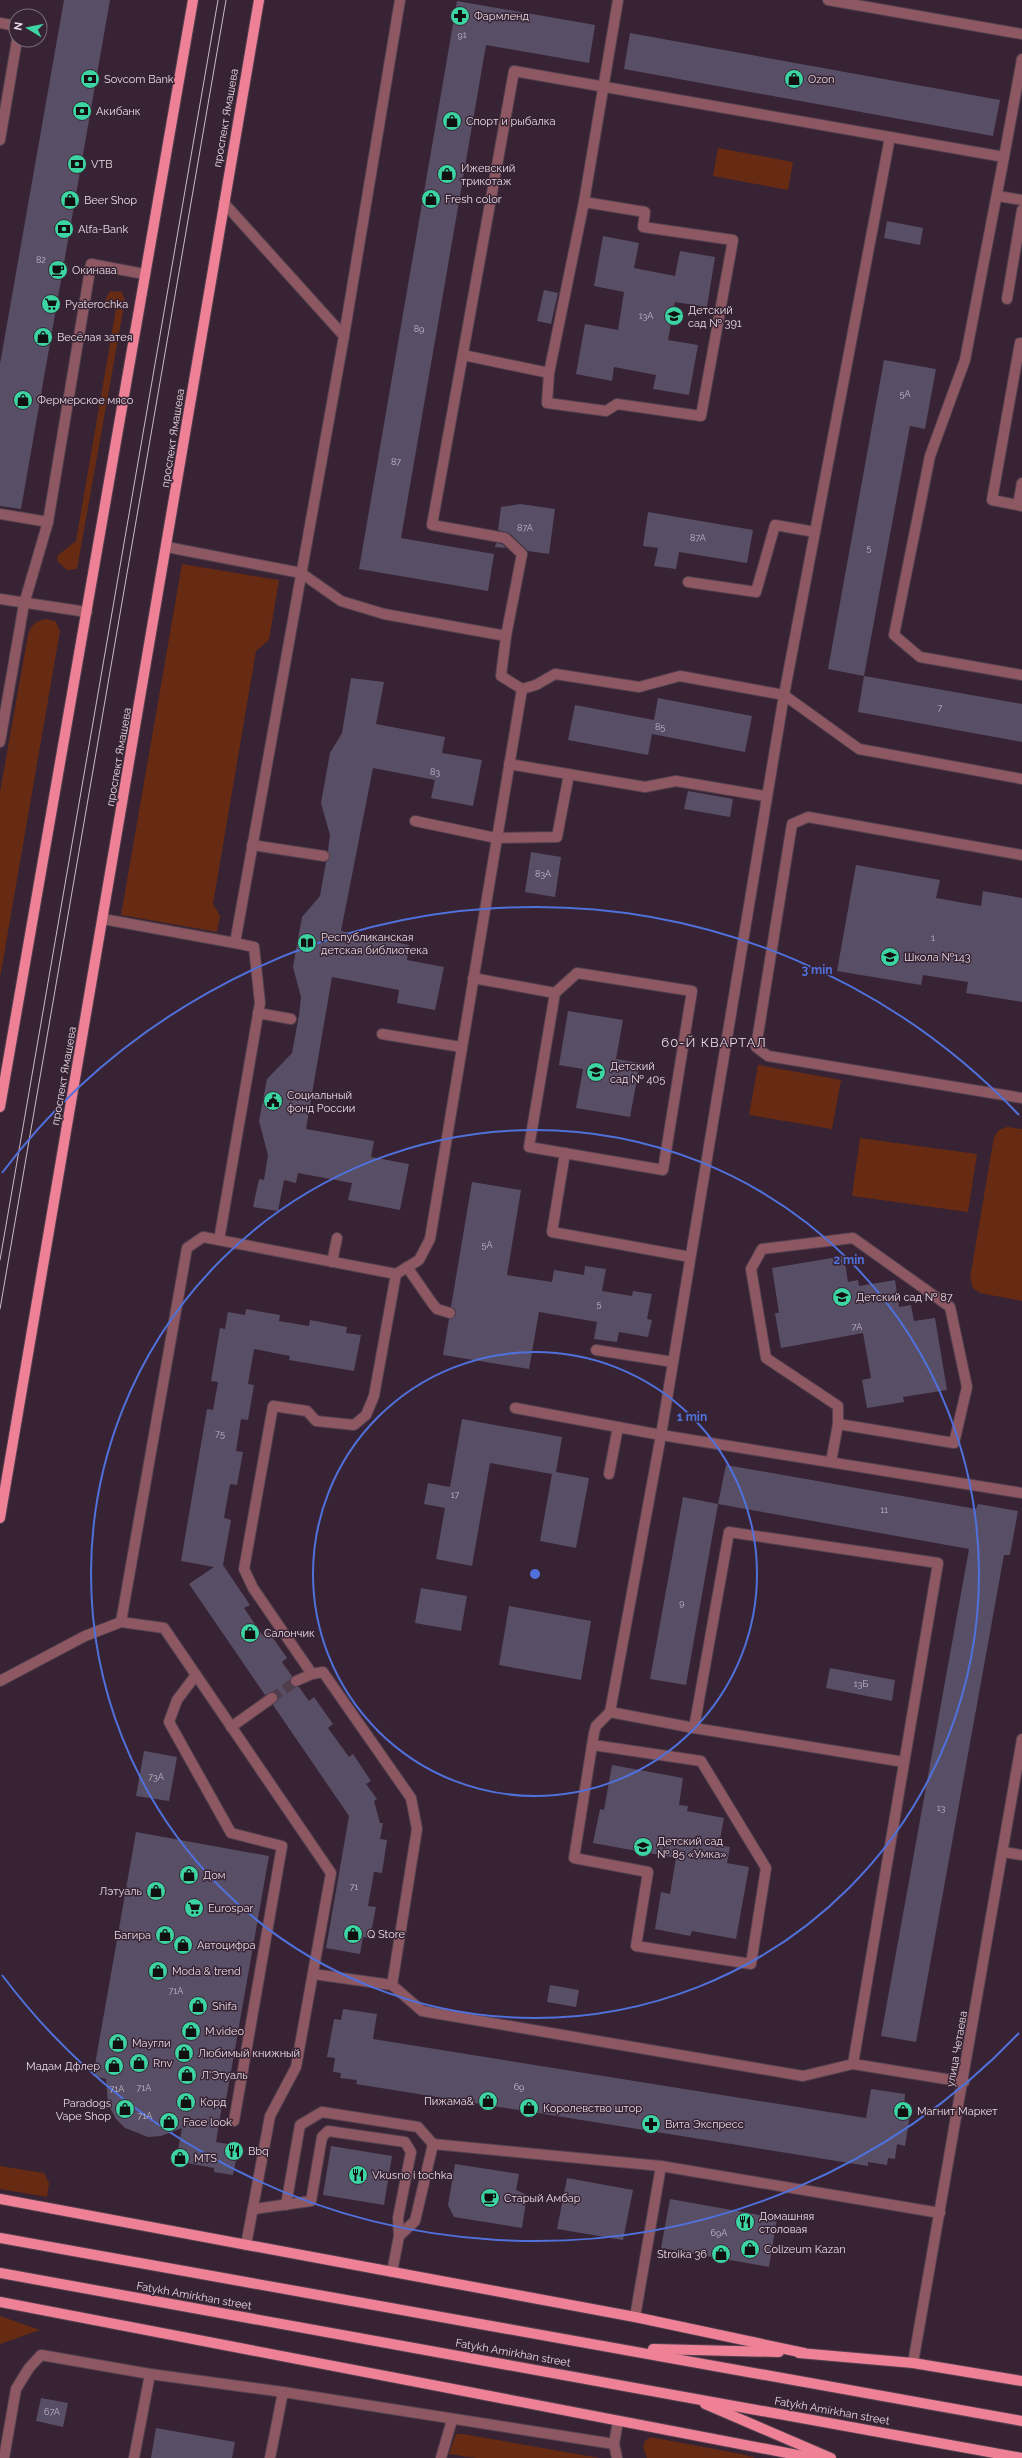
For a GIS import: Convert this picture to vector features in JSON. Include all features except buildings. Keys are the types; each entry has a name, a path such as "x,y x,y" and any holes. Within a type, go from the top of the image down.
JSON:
{"main road":[{"path":"0,1107 144,274 193,0"},
{"name":"проспект Ямашева","path":"0,1518 167,547 259,0"},
{"path":"3,2201 636,2317 804,2353"},
{"name":"Fatykh Amirkhan street","path":"0,2238 1022,2421"},
{"name":"Fatykh Amirkhan street","path":"0,2273 1022,2458"},
{"path":"0,2302 793,2456 813,2458"},
{"path":"621,2348 804,2353 913,2363 1022,2381"},
{"path":"689,2397 831,2458"}],"street":[{"path":"235,943 344,336 400,0"},
{"path":"584,202 645,212 643,227 733,240 701,416 617,404 606,411 547,403 549,373 584,202 618,0"},
{"path":"828,0 1022,34"},
{"path":"0,140 3,104 15,48"},
{"path":"1022,59 998,196 965,360 930,456 894,635 920,657 1022,675"},
{"path":"1004,157 514,71 432,525 505,538 522,554 506,636 501,676 522,689 536,685 555,674 639,687 680,676 784,695 859,749 1022,779"},
{"path":"592,1745 701,1761 766,1868 751,1964 636,1946 648,1872 574,1858 592,1745 596,1726 610,1712 661,1435 766,796 890,137"},
{"path":"998,196 1022,200"},
{"path":"224,203 344,336"},
{"path":"1007,299 1022,210"},
{"path":"0,742 24,604 48,522 91,264 144,274"},
{"path":"1022,343 1020,343 992,500 1020,506 1022,483"},
{"path":"463,355 549,373"},
{"path":"0,514 48,522"},
{"path":"688,582 756,592 775,525 815,532"},
{"path":"167,547 301,573 341,601 384,614 506,636"},
{"path":"0,599 24,604 86,612"},
{"path":"121,1622 187,1248 203,1238 396,1274 419,1260 430,1239 522,689"},
{"path":"509,764 645,786 676,781 766,796"},
{"path":"415,822 496,838 557,837 569,774"},
{"path":"1022,855 808,817 792,824 756,1047 768,1056 1022,1098"},
{"path":"252,845 324,856"},
{"path":"103,919 254,947 260,1002 219,1240"},
{"path":"577,973 692,991 663,1170 529,1147 555,993 577,973"},
{"path":"473,978 555,993"},
{"path":"258,1013 291,1019"},
{"path":"382,1034 462,1047"},
{"path":"565,1153 552,1232 690,1257"},
{"path":"332,1262 337,1238"},
{"path":"831,1462 838,1424 838,1406 766,1358 751,1269 762,1249 854,1238 950,1307 967,1387 954,1443 838,1424"},
{"path":"407,1268 432,1304 437,1309 450,1313"},
{"path":"312,1674 253,1588 244,1569 273,1406 306,1411 316,1420 354,1425 366,1415 374,1396 396,1274"},
{"path":"596,1350 673,1362"},
{"path":"515,1408 661,1435 1022,1493"},
{"path":"609,1474 618,1427"},
{"path":"694,1728 729,1532 938,1563 853,2064"},
{"path":"0,1682 85,1636 121,1622 164,1628 331,1873 296,2067 270,2116 254,2209 246,2245"},
{"path":"296,1681 312,1674 324,1672 411,1798 417,1829 392,1985"},
{"path":"196,1675 177,1700 169,1722 231,1833 282,1846 234,2121"},
{"path":"232,1727 272,1698"},
{"path":"610,1712 694,1728 904,1762"},
{"name":"улица Четаева","path":"913,2363 964,2082 1022,1739"},
{"path":"1003,1852 1022,1855"},
{"path":"312,1974 392,1985 422,2011 803,2076 853,2064 964,2082"},
{"path":"286,2205 300,2125 322,2112 418,2127 433,2144 661,2166 940,2213"},
{"path":"254,2209 312,2201 322,2138 328,2131 405,2142 411,2152 398,2218 399,2236 392,2272"},
{"path":"399,2236 415,2221 433,2144"},
{"path":"636,2317 661,2166"},
{"path":"4,2458 16,2389 29,2368 41,2355 150,2374 283,2392 452,2420 614,2444"},
{"path":"134,2458 150,2374"},
{"path":"270,2458 283,2392"},
{"path":"441,2458 452,2420"},
{"path":"617,2458 614,2444 618,2421"}],"shaded area":[{"path":"718,148 793,162 788,190 713,176"},
{"path":"110,291 122,292 125,300 77,569 67,570 58,562 57,556 76,541 116,309 105,306 104,303"},
{"path":"182,564 279,580 269,640 256,651 213,904 220,916 217,932 121,915"},
{"path":"46,619 55,621 60,631 0,978 0,792 28,635 34,624"},
{"path":"758,1065 841,1080 832,1129 749,1115"},
{"path":"1007,1127 1022,1129 1022,1301 980,1293 973,1288 970,1278 994,1137 999,1130"},
{"path":"860,1138 977,1154 968,1212 852,1196"},
{"path":"0,2166 44,2173 49,2183 47,2197 0,2189"},
{"path":"0,2316 40,2330 0,2344"},
{"path":"456,2434 600,2458 476,2458 449,2454"},
{"path":"650,2437 755,2458 647,2458 643,2447 645,2441"}],"tunnel":[{"path":"272,1698 296,1681"}],"tram line":[{"path":"0,1260 218,0"},
{"path":"0,1309 226,0"}],"place":[{"name":"Фармленд","path":"460,16"},
{"name":"Sovcom Bank","path":"90,79"},
{"name":"Ozon","path":"794,79"},
{"name":"Акибанк","path":"82,111"},
{"name":"Спорт и рыбалка","path":"452,121"},
{"name":"VTB","path":"77,164"},
{"name":"Ижевский трикотаж","path":"447,174"},
{"name":"Fresh color","path":"431,199"},
{"name":"Beer Shop","path":"70,200"},
{"name":"Alfa-Bank","path":"64,229"},
{"name":"Окинава","path":"58,270"},
{"name":"Pyaterochka","path":"51,304"},
{"name":"Детский сад № 391","path":"674,316"},
{"name":"Весёлая затея","path":"43,337"},
{"name":"Фермерское мясо","path":"23,400"},
{"name":"Республиканская детская библиотека","path":"307,943"},
{"name":"Школа №143","path":"890,957"},
{"name":"Детский сад № 405","path":"596,1072"},
{"name":"Социальный фонд России","path":"273,1101"},
{"name":"Детский сад № 87","path":"842,1297"},
{"name":"Салончик","path":"250,1633"},
{"name":"Детский сад № 85 «Умка»","path":"643,1847"},
{"name":"Дом","path":"189,1875"},
{"name":"Лэтуаль","path":"156,1891"},
{"name":"Eurospar","path":"194,1908"},
{"name":"Q Store","path":"353,1934"},
{"name":"Багира","path":"165,1935"},
{"name":"Автоцифра","path":"183,1945"},
{"name":"Moda & trend","path":"158,1971"},
{"name":"Shifa","path":"198,2006"},
{"name":"M.video","path":"191,2031"},
{"name":"Маугли","path":"118,2043"},
{"name":"Любимый книжный","path":"184,2053"},
{"name":"Rnv","path":"139,2063"},
{"name":"Мадам Дфлер","path":"114,2066"},
{"name":"Л'Этуаль","path":"187,2075"},
{"name":"Пижама&","path":"488,2101"},
{"name":"Корд","path":"186,2102"},
{"name":"Королевство штор","path":"529,2108"},
{"name":"Paradogs Vape Shop","path":"125,2109"},
{"name":"Магнит Маркет","path":"903,2111"},
{"name":"Face look","path":"169,2122"},
{"name":"Вита Экспресс","path":"651,2124"},
{"name":"Bbq","path":"234,2151"},
{"name":"MTS","path":"180,2158"},
{"name":"Vkusno i tochka","path":"358,2175"},
{"name":"Старый Амбар","path":"490,2198"},
{"name":"Домашняя столовая","path":"745,2222"},
{"name":"Colizeum Kazan","path":"750,2249"},
{"name":"Stroika 36","path":"721,2254"}],"district":[{"name":"60-Й КВАРТАЛ","path":"714,1042"}]}
